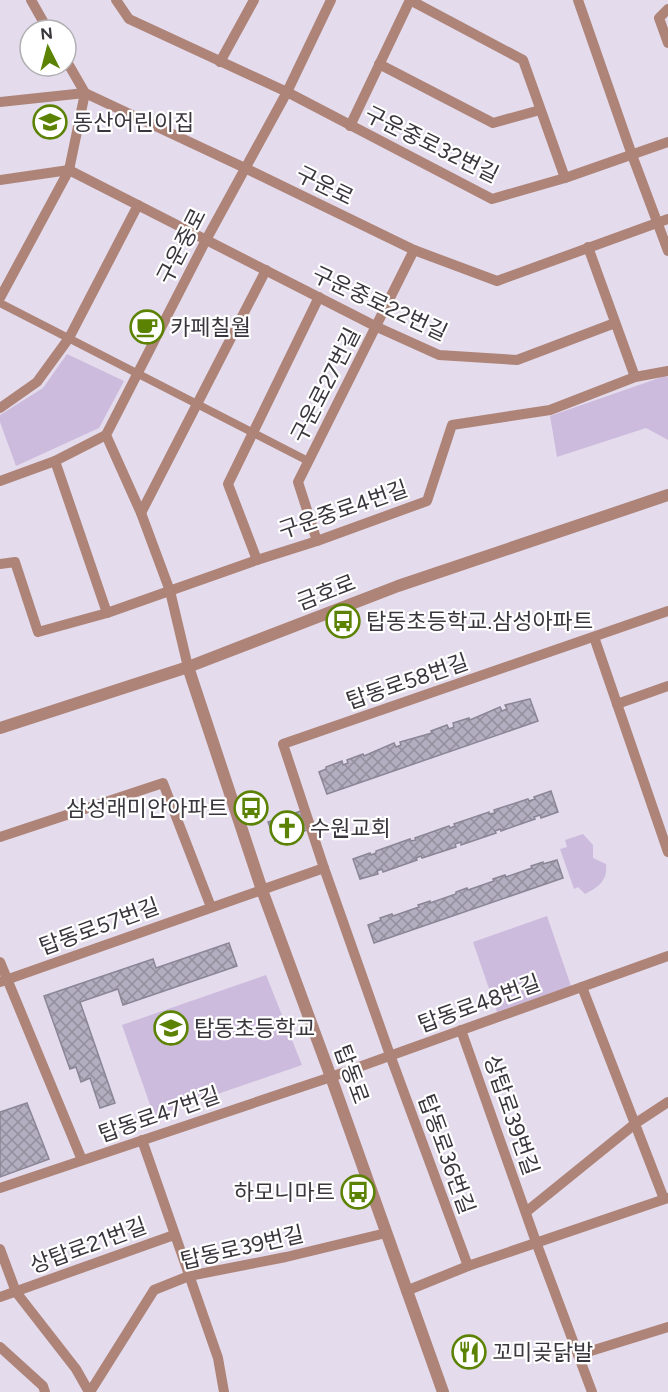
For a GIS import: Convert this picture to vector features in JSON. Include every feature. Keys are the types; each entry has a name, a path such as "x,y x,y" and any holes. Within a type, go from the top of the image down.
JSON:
{"street":[{"path":"31,0 41,18"},
{"name":"구운중로32번길","path":"116,0 129,19 287,92 492,200 565,178 668,142"},
{"path":"220,62 254,0"},
{"name":"구운중로","path":"106,435 206,240 287,92 331,0"},
{"path":"350,126 410,0 523,60 565,178"},
{"path":"578,0 632,154 663,221 668,251"},
{"path":"668,9 659,18 668,43"},
{"path":"379,64 493,123 540,110"},
{"path":"0,298 69,170 85,93 76,78"},
{"path":"0,102 85,93"},
{"name":"구운로","path":"85,93 414,250 497,281 663,221"},
{"path":"0,180 69,170"},
{"name":"구운중로22번길","path":"69,170 377,327 439,355 517,360 615,323"},
{"path":"0,408 37,382 69,338 138,205"},
{"path":"588,248 635,377"},
{"name":"구운로27번길","path":"317,541 298,482 414,250"},
{"path":"141,513 266,270"},
{"name":"구운중로4번길","path":"257,560 228,483 319,297"},
{"path":"0,303 309,461"},
{"name":"구운중로4번길","path":"0,564 15,562 38,632 107,613 427,501 452,425 550,410 635,377 668,371"},
{"path":"0,481 56,461 106,435 141,513 170,591 188,667"},
{"path":"56,461 107,613"},
{"name":"금호로","path":"0,728 188,667 398,586 668,495"},
{"name":"탑동로58번길","path":"390,1055 283,744 668,611"},
{"path":"594,637 668,852"},
{"name":"탑동로","path":"188,667 262,890 443,1392"},
{"path":"617,704 668,686"},
{"path":"0,837 164,783 211,907"},
{"path":"262,890 324,868"},
{"name":"탑동로57번길","path":"3,981 262,890"},
{"name":"탑동로48번길","path":"331,1077 668,956"},
{"path":"0,962 3,981 82,1160"},
{"path":"406,1291 468,1266 666,1198 582,987"},
{"name":"상탑로39번길","path":"461,1030 592,1392"},
{"name":"탑동로36번길","path":"390,1055 468,1266"},
{"name":"탑동로47번길","path":"0,1188 331,1077"},
{"name":"상탑로39번길","path":"526,1212 636,1123 668,1102"},
{"name":"상탑로21번길","path":"142,1140 218,1358 224,1392"},
{"name":"탑동로39번길","path":"16,1292 76,1369 89,1392 154,1290 189,1276 286,1257 386,1233"},
{"name":"상탑로21번길","path":"16,1292 174,1236"},
{"path":"0,1249 16,1292 0,1297"},
{"path":"578,1355 668,1327"},
{"path":"0,1347 43,1386 45,1392"}],"shaded area":[{"path":"67,354 124,381 99,428 16,466 0,422 0,415 43,388"},
{"path":"665,376 668,377 668,440 646,428 557,457 550,416"},
{"path":"583,834 593,845 593,858 606,864 606,874 602,882 585,894 578,887 574,889 560,849 567,847 565,840"},
{"path":"547,916 571,986 497,1012 473,942"},
{"path":"266,975 302,1065 154,1116 122,1025"}],"building":[{"path":"530,699 538,721 327,794 319,772 326,767 342,761 343,765 348,763 347,760 363,754 364,756 394,743 396,747 401,745 400,742 432,733 431,731 447,725 449,729 454,727 453,723 469,718 470,720 500,707 502,711 507,709 505,705"},
{"path":"551,791 558,812 541,818 540,815 534,817 535,819 495,831 496,833 461,845 461,842 455,844 456,847 422,858 421,856 416,858 417,860 383,872 382,869 377,871 378,874 360,879 353,859 370,853 371,855 376,851 410,839 411,841 416,840 415,838 449,826 450,828 455,826 454,824 489,812 489,814 495,813 494,810 528,799 529,801 535,799 534,797"},
{"path":"301,811 307,830 275,841 268,822"},
{"path":"557,860 563,878 374,943 368,925 381,920 380,918 392,914 393,916 467,888 468,890 494,881 493,879 532,868 531,866 543,862 543,864"},
{"path":"229,943 237,966 123,1005 118,989 80,1002 115,1103 100,1108 90,1078 81,1082 76,1067 70,1069 44,996 153,959 156,968"},
{"path":"27,1103 49,1159 0,1177 0,1112"}],"place":[{"name":"동산어린이집","path":"50,122"},
{"name":"카페칠월","path":"147,327"},
{"name":"탑동초등학교.삼성아파트","path":"343,621"},
{"name":"삼성래미안아파트","path":"251,808"},
{"name":"수원교회","path":"287,828"},
{"name":"탑동초등학교","path":"171,1028"},
{"name":"하모니마트","path":"358,1192"},
{"name":"꼬미곶닭발","path":"469,1352"}]}
